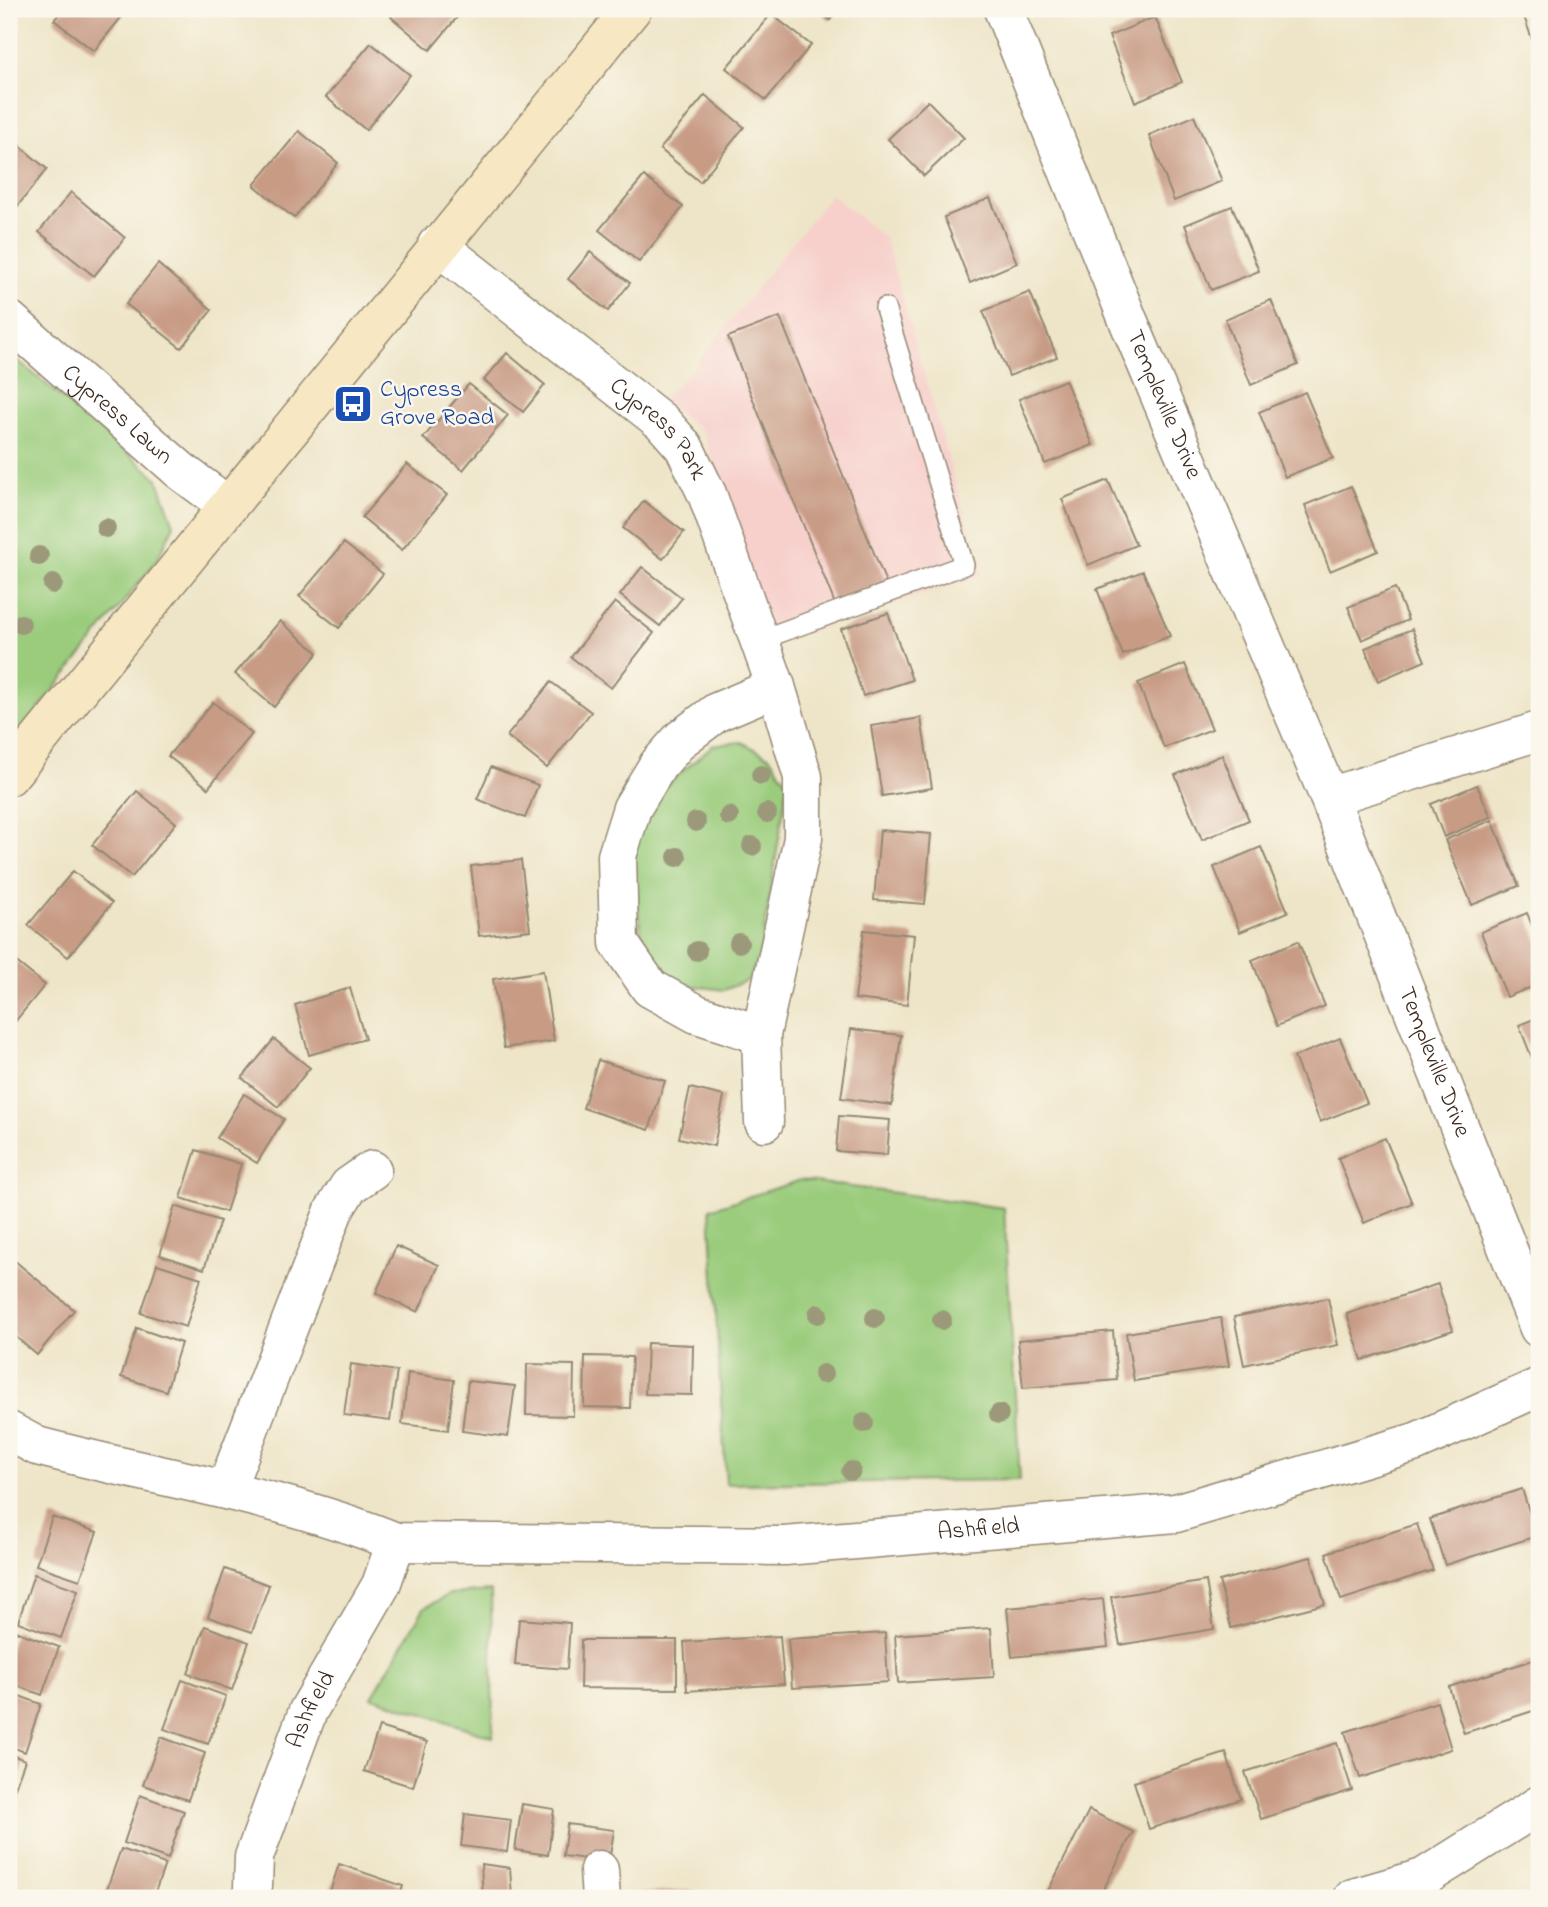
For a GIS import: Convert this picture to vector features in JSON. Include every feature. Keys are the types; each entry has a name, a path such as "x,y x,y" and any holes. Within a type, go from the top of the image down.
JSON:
{"main road":[{"path":"9,776 437,245 632,9"}],"street":[{"name":"Templeville Drive","path":"1003,9 1128,320 1329,797 1539,1328"},
{"name":"Cypress Park","path":"437,245 662,422 684,447 707,494 760,640 803,776 803,838 761,1035 764,1122"},
{"name":"Cypress Lawn","path":"9,320 140,436 228,506"},
{"path":"761,1035 697,1014 650,988 620,943 617,856 632,808 658,765 681,739 717,712 776,687"},
{"path":"1329,797 1539,731"},
{"path":"226,1489 334,1210 349,1186 372,1170"},
{"name":"Ashfield","path":"9,1431 37,1446 96,1462 226,1489 366,1530 396,1542 785,1546 1176,1513 1416,1442 1539,1387"},
{"name":"Ashfield","path":"253,1886 254,1857 308,1711 380,1585 396,1542"},
{"path":"1353,1898 1423,1878 1539,1805"}],"lane":[{"path":"760,640 964,565 885,308"}],"shaded area":[{"path":"831,194 885,238 982,575 775,643 703,432 661,400 687,376"}],"green space":[{"path":"9,353 157,478 174,525 157,560 9,746"},
{"path":"741,742 769,756 788,783 760,955 748,980 724,990 687,985 660,971 642,937 635,889 634,843 662,789 713,745"},
{"path":"801,1180 1004,1208 1020,1480 726,1484 710,1209"},
{"path":"491,1591 493,1737 372,1697 424,1608 450,1594"}],"building":[{"path":"63,9 128,9 94,51 54,20"},
{"path":"398,9 464,9 430,50 391,17"},
{"path":"816,9 839,9 830,20"},
{"path":"1539,9 1539,59 1522,11"},
{"path":"771,14 811,45 766,100 726,68"},
{"path":"1155,17 1182,82 1135,102 1109,36"},
{"path":"371,43 410,75 366,130 326,97"},
{"path":"705,95 744,127 700,182 660,149"},
{"path":"928,101 964,138 924,176 888,139"},
{"path":"1194,116 1222,181 1174,201 1149,135"},
{"path":"299,131 338,163 294,218 254,185"},
{"path":"9,137 47,169 16,208 9,202"},
{"path":"644,176 683,207 639,262 599,230"},
{"path":"71,192 125,238 94,276 39,232"},
{"path":"990,198 1017,263 970,283 944,217"},
{"path":"1232,206 1259,271 1211,290 1185,225"},
{"path":"590,252 630,283 608,311 568,279"},
{"path":"158,264 212,310 181,348 126,304"},
{"path":"1030,292 1057,357 1009,376 983,311"},
{"path":"1271,300 1298,365 1251,385 1225,319"},
{"path":"780,317 886,583 835,604 728,337"},
{"path":"507,353 545,385 523,412 484,380"},
{"path":"1065,380 1093,445 1045,464 1019,399"},
{"path":"469,384 508,415 463,470 423,438"},
{"path":"1305,392 1333,458 1285,477 1259,412"},
{"path":"407,464 447,495 402,550 362,517"},
{"path":"1108,480 1136,545 1088,565 1062,499"},
{"path":"1351,486 1378,551 1330,571 1305,505"},
{"path":"644,501 684,532 663,559 623,528"},
{"path":"344,543 383,574 339,628 299,596"},
{"path":"642,567 682,598 660,626 620,595"},
{"path":"1143,571 1170,636 1123,655 1097,589"},
{"path":"1395,588 1408,620 1362,640 1348,607"},
{"path":"615,602 654,633 611,688 571,657"},
{"path":"888,613 912,680 863,696 841,629"},
{"path":"280,621 318,653 274,707 235,674"},
{"path":"1412,629 1425,661 1378,681 1365,648"},
{"path":"1185,664 1212,729 1164,748 1138,683"},
{"path":"551,682 591,712 547,768 507,736"},
{"path":"213,702 252,734 208,788 168,756"},
{"path":"921,718 932,788 882,796 871,726"},
{"path":"1222,755 1249,820 1202,840 1175,775"},
{"path":"491,767 538,785 525,818 477,799"},
{"path":"1477,785 1491,817 1444,837 1431,804"},
{"path":"137,791 176,823 132,877 92,845"},
{"path":"1492,820 1519,886 1472,905 1445,840"},
{"path":"880,830 931,834 925,904 874,900"},
{"path":"1261,847 1288,912 1240,932 1214,867"},
{"path":"521,860 530,930 479,936 471,866"},
{"path":"73,871 112,903 68,957 28,925"},
{"path":"1527,913 1539,943 1539,984 1507,997 1481,932"},
{"path":"864,930 914,935 907,1005 855,999"},
{"path":"1298,941 1325,1006 1277,1026 1252,960"},
{"path":"9,956 45,985 9,1029"},
{"path":"543,971 554,1041 504,1048 493,979"},
{"path":"350,988 365,1039 309,1055 295,1005"},
{"path":"1539,1017 1539,1076 1519,1025"},
{"path":"851,1029 901,1035 892,1105 841,1098"},
{"path":"1340,1038 1367,1103 1320,1122 1294,1057"},
{"path":"274,1039 310,1068 278,1107 242,1078"},
{"path":"598,1060 665,1081 649,1130 583,1108"},
{"path":"690,1088 724,1096 714,1146 679,1138"},
{"path":"244,1094 284,1119 257,1163 217,1138"},
{"path":"839,1116 890,1120 887,1155 836,1151"},
{"path":"1385,1138 1412,1203 1364,1223 1338,1158"},
{"path":"196,1150 241,1164 226,1212 181,1198"},
{"path":"175,1206 220,1221 204,1269 160,1255"},
{"path":"396,1246 439,1265 418,1312 376,1293"},
{"path":"9,1256 74,1310 37,1355 9,1331"},
{"path":"157,1264 201,1278 186,1327 141,1313"},
{"path":"1438,1284 1453,1330 1362,1360 1347,1314"},
{"path":"1328,1298 1338,1345 1244,1365 1234,1317"},
{"path":"1221,1318 1229,1366 1134,1381 1126,1333"},
{"path":"137,1328 181,1343 166,1391 121,1377"},
{"path":"1113,1331 1117,1380 1023,1388 1018,1340"},
{"path":"647,1343 693,1345 692,1395 645,1394"},
{"path":"585,1356 632,1357 630,1408 584,1407"},
{"path":"351,1364 397,1371 390,1421 344,1415"},
{"path":"527,1364 574,1365 573,1416 526,1415"},
{"path":"408,1373 454,1380 448,1430 402,1424"},
{"path":"468,1381 515,1386 508,1437 462,1431"},
{"path":"1522,1489 1537,1536 1445,1565 1430,1519"},
{"path":"52,1517 97,1532 80,1580 36,1565"},
{"path":"1417,1524 1433,1570 1341,1600 1326,1553"},
{"path":"1311,1557 1325,1604 1231,1628 1219,1581"},
{"path":"225,1569 269,1585 252,1632 208,1617"},
{"path":"34,1574 78,1590 61,1638 18,1622"},
{"path":"1206,1581 1214,1629 1120,1645 1111,1597"},
{"path":"1103,1599 1108,1647 1012,1657 1007,1608"},
{"path":"519,1619 570,1623 567,1669 515,1665"},
{"path":"205,1626 249,1642 232,1690 188,1674"},
{"path":"991,1628 994,1677 898,1683 895,1635"},
{"path":"15,1631 59,1647 42,1695 9,1683 9,1650"},
{"path":"885,1633 888,1682 792,1688 788,1639"},
{"path":"780,1636 784,1684 687,1691 684,1642"},
{"path":"581,1640 677,1640 677,1689 580,1688"},
{"path":"1539,1658 1539,1709 1464,1733 1449,1687"},
{"path":"182,1680 226,1696 208,1744 164,1729"},
{"path":"9,1692 41,1704 25,1752 9,1746"},
{"path":"1437,1702 1451,1749 1360,1778 1345,1732"},
{"path":"379,1727 427,1742 413,1787 364,1771"},
{"path":"161,1737 205,1753 188,1800 143,1785"},
{"path":"1337,1743 1352,1790 1261,1819 1245,1772"},
{"path":"1226,1753 1241,1799 1149,1829 1134,1782"},
{"path":"9,1754 25,1760 9,1804"},
{"path":"140,1795 184,1811 168,1859 124,1843"},
{"path":"522,1804 554,1809 548,1855 515,1850"},
{"path":"1089,1810 1133,1832 1099,1898 1051,1898 1046,1895"},
{"path":"465,1814 511,1820 507,1852 461,1846"},
{"path":"567,1824 614,1830 609,1862 563,1856"},
{"path":"121,1849 165,1864 153,1898 104,1897"},
{"path":"339,1864 403,1886 399,1898 328,1898"},
{"path":"481,1864 510,1868 512,1898 483,1898"},
{"path":"692,1890 692,1898 628,1898 628,1894"}],"place":[{"name":"Cypress Grove Road","path":"353,404"}]}
